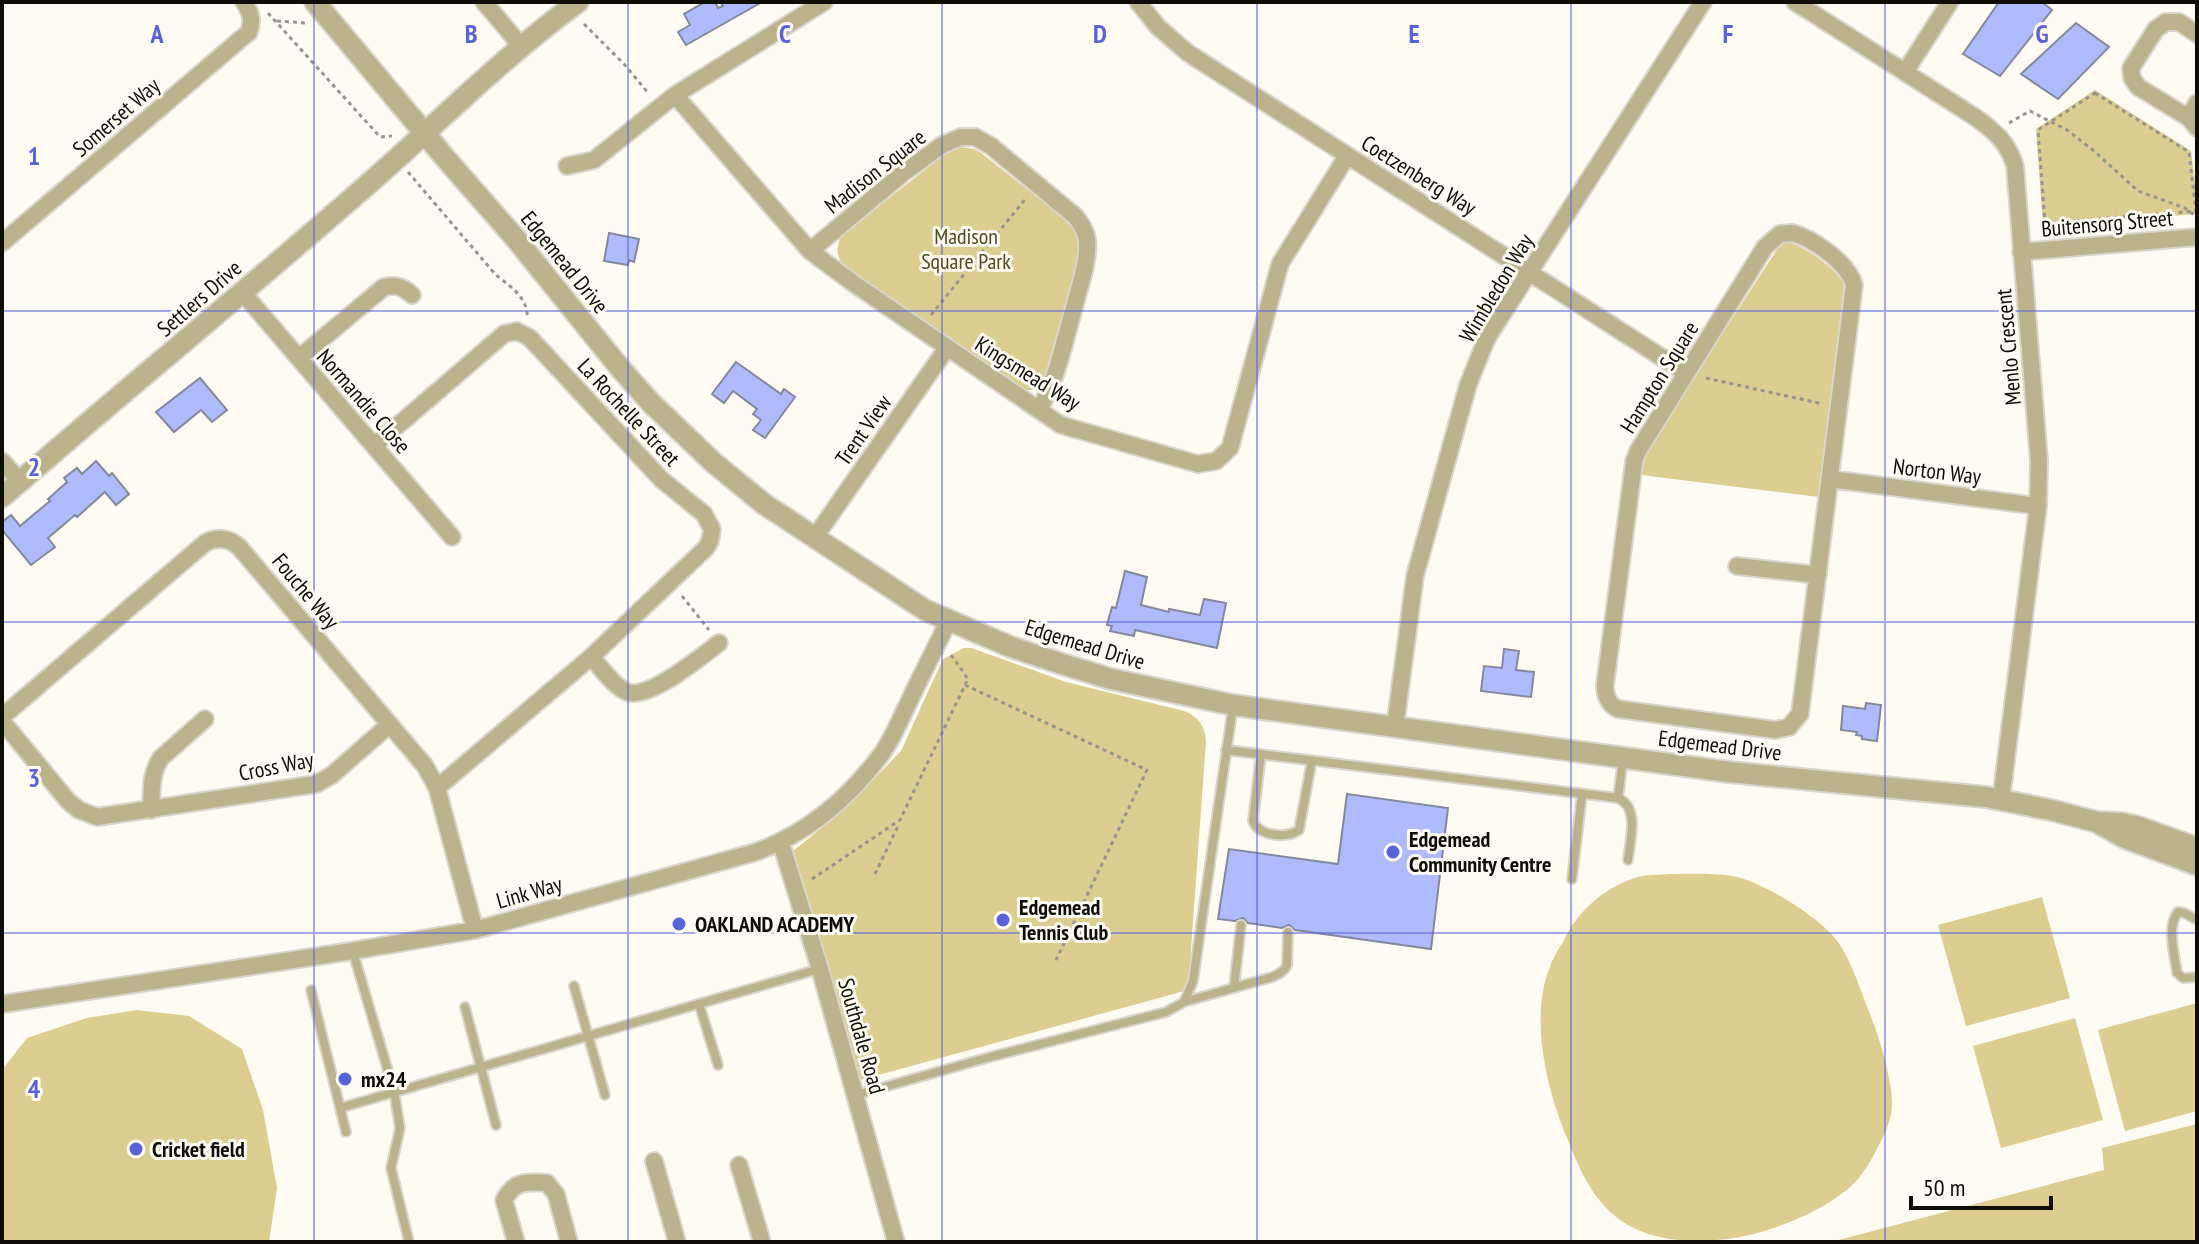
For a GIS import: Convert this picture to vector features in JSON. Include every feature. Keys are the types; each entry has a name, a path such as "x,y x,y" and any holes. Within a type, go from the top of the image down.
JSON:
{"street":[{"name":"Edgemead Drive","path":"315,2 650,402 764,504 925,610 1011,647 1087,672 1233,705 1729,772 2001,800 2097,822 2136,826 2197,848"},
{"path":"484,2 522,47"},
{"path":"567,166 594,160 675,95 824,2"},
{"name":"Coetzenberg Way","path":"1138,2 1158,27 1188,53 1686,373"},
{"name":"Wimbledon Way","path":"1395,727 1415,576 1468,385 1487,338 1703,2"},
{"name":"Menlo Crescent","path":"1795,2 1995,132 2007,146 2015,166 2038,445 2038,506 2001,800"},
{"path":"1905,72 1950,2"},
{"name":"Settlers Drive","path":"2,497 243,293 425,134 444,113 573,6"},
{"name":"Somerset Way","path":"2,243 249,32 252,9"},
{"path":"2194,116 2138,87 2132,78 2131,68 2161,24 2179,22 2197,34"},
{"name":"Kingsmead Way","path":"675,95 810,251 920,329 1061,425 1198,464 1216,461 1230,448 1280,264 1347,156"},
{"name":"Madison Square","path":"810,251 902,174 954,139 968,136 983,141 1076,217 1086,233 1084,271 1047,397 1039,410"},
{"name":"Hampton Square","path":"1780,234 1802,235 1842,264 1852,279 1854,292 1800,714 1789,727 1775,730 1618,709 1611,705 1605,691 1634,462 1686,373 1765,247 1780,234"},
{"name":"Buitensorg Street","path":"2021,252 2197,237"},
{"path":"299,358 379,290 397,286 412,295"},
{"name":"Normandie Close","path":"243,293 452,537"},
{"name":"La Rochelle Street","path":"374,446 504,334 522,332 662,480 710,522 712,535 706,548 591,657 437,788"},
{"name":"Trent View","path":"815,537 947,348"},
{"path":"2,461 20,481"},
{"name":"Norton Way","path":"1830,479 2038,506"},
{"name":"Fouche Way","path":"2,719 205,543 222,539 235,543 425,766 437,788 475,930"},
{"path":"1737,566 1818,575"},
{"name":"Link Way","path":"2,1004 475,930 781,843 803,831 834,806 882,754 949,620"},
{"path":"591,657 619,687 633,693 648,689 688,667 719,643"},
{"name":"Cross Way","path":"2,719 68,801 87,815 106,817 316,784 332,775 390,724"},
{"path":"151,810 156,766 205,719"},
{"name":"Edgemead Drive","path":"2097,822 2125,838 2197,865"},
{"name":"Southdale Road","path":"781,843 820,969 896,1242"},
{"path":"654,1161 677,1242"},
{"path":"739,1165 762,1242"},
{"path":"516,1242 504,1200 509,1191 519,1184 547,1183 556,1194 569,1242"}],"lane":[{"path":"1184,1002 1193,981 1233,705"},
{"path":"1226,750 1618,798 1626,802 1632,814 1628,860"},
{"path":"1261,754 1253,821 1258,830 1265,833 1291,835 1299,830 1312,760"},
{"path":"1618,798 1623,758"},
{"path":"1572,879 1582,794"},
{"path":"2197,920 2180,912 2174,917 2172,926 2177,973 2183,978 2197,977"},
{"path":"1234,988 1241,925"},
{"path":"856,1095 1166,1012 1184,1002 1272,977 1285,970 1287,965 1288,932"},
{"path":"352,951 394,1091 400,1128 391,1168 409,1242"},
{"path":"340,1108 820,969"},
{"path":"574,986 605,1095"},
{"path":"311,990 346,1132"},
{"path":"699,1004 718,1065"},
{"path":"465,1007 496,1125"}],"path":[{"path":"573,6 660,106"},
{"path":"252,9 277,21 306,23"},
{"path":"277,21 380,137 392,136"},
{"path":"2095,93 2189,152 2196,211 2045,223 2038,130 2051,122 2095,93"},
{"path":"1995,132 2030,111 2067,130 2138,191 2185,208 2197,217"},
{"path":"406,170 495,274 510,284 527,306 527,320"},
{"path":"920,329 1037,185"},
{"path":"1686,373 1839,407"},
{"path":"670,582 719,643"},
{"path":"875,874 968,679 950,653"},
{"path":"965,685 1147,770 1056,960"},
{"path":"805,883 900,820"}],"green space":[{"path":"2095,90 2191,151 2197,214 2043,226 2036,129"},
{"name":"Madison Square Park","path":"961,147 980,152 1075,227 1082,245 1044,379 1033,390 1021,390 846,268 838,256 842,235 949,151"},
{"path":"1786,242 1818,258 1844,284 1819,497 1641,475 1651,444 1778,248"},
{"name":"Edgemead Tennis Club","path":"964,648 1066,682 1184,711 1200,722 1206,741 1188,990 860,1080 793,851 845,809 901,751 943,659"},
{"path":"1717,874 1744,879 1790,902 1830,932 1856,977 1877,1034 1890,1082 1892,1102 1889,1123 1873,1157 1847,1190 1801,1217 1734,1238 1693,1241 1653,1235 1628,1225 1606,1208 1590,1187 1572,1150 1553,1098 1543,1053 1541,1008 1544,987 1553,960 1577,919 1603,894 1624,882 1644,876"},
{"path":"2042,897 2070,998 1966,1026 1938,925"},
{"path":"2197,1003 2197,1111 2125,1131 2098,1030"},
{"name":"Cricket field","path":"137,1010 189,1016 242,1049 263,1110 277,1188 269,1242 2,1242 2,1070 27,1038 87,1018"},
{"path":"2075,1018 2103,1120 2001,1148 1973,1046"},
{"path":"2197,1124 2197,1242 1831,1242 2104,1170 2102,1148"}],"building":[{"path":"705,2 715,2 718,8 723,6 720,2 762,2 686,45 678,32 690,25 684,14"},
{"path":"1999,2 2042,2 2052,10 2000,76 1963,54"},
{"path":"2076,23 2109,47 2058,99 2021,74"},
{"path":"609,233 639,239 634,262 629,260 628,265 604,261"},
{"path":"736,362 781,394 784,389 795,397 765,438 753,430 761,420 753,414 757,409 733,391 724,403 712,394"},
{"path":"200,378 227,410 212,422 201,410 174,432 156,412"},
{"path":"96,461 109,476 112,473 129,494 116,505 105,492 48,538 55,547 31,565 2,530 2,522 11,515 20,526 50,501 48,499 67,482 64,478 77,468 82,474"},
{"path":"1125,571 1147,577 1141,605 1200,615 1204,599 1226,603 1217,648 1135,630 1134,636 1110,631 1112,626 1107,625 1112,607 1116,608"},
{"path":"1504,649 1519,651 1516,670 1534,672 1531,697 1481,691 1484,666 1502,668"},
{"path":"1866,703 1881,705 1877,741 1862,739 1862,736 1856,735 1857,732 1841,730 1843,706 1865,709"},
{"path":"1347,794 1448,808 1431,949 1295,930 1289,925 1282,928 1248,923 1243,918 1235,921 1218,919 1229,849 1338,864"}],"place":[{"name":"Edgemead Community Centre","path":"1393,852"},
{"name":"Edgemead Tennis Club","path":"1003,920"},
{"name":"OAKLAND ACADEMY","path":"679,924"},
{"name":"mx24","path":"345,1079"},
{"name":"Cricket field","path":"136,1149"}]}
